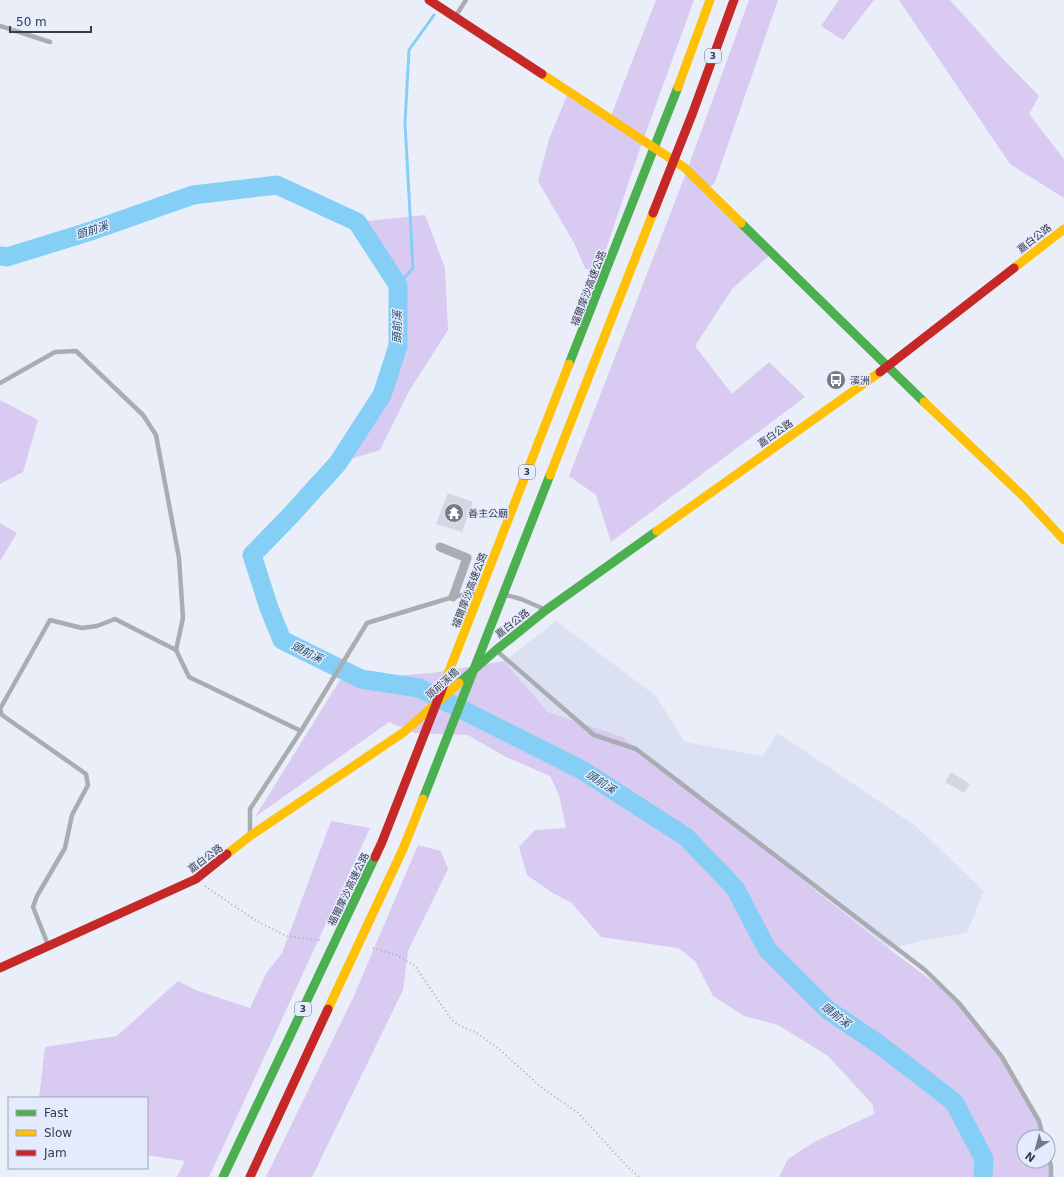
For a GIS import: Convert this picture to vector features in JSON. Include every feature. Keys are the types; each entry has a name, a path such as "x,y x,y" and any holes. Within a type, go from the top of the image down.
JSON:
{"main road":[{"path":"429,0 685,168 887,367 1024,497 1064,540"},
{"name":"福爾摩沙高速公路","path":"223,1177 382,842 672,103 710,0"},
{"name":"3","path":"250,1177 403,849 693,112 734,0"},
{"name":"嘉白公路","path":"496,650 546,610 887,367 1064,229"},
{"name":"頭前溪橋","path":"404,732 496,650"},
{"name":"嘉白公路","path":"0,968 196,880 250,836 404,732"}],"street":[{"path":"440,546 467,558 453,596"}],"lane":[{"path":"455,17 466,0"},
{"path":"0,26 50,42"},
{"path":"0,383 55,352 76,351 143,415 156,435 179,558 183,618 176,650"},
{"path":"250,836 250,809 301,731 367,623 453,596 486,590"},
{"path":"500,594 522,599 546,610"},
{"path":"48,946 33,907 36,896 65,848 72,815 88,785 86,774 2,715 0,708 50,620 82,628 97,626 115,619 176,650 189,677 301,731"},
{"path":"496,650 594,735 636,749 925,970 959,1002 1002,1056 1039,1121 1041,1129"}],"path":[{"path":"196,880 255,920 286,936 324,941"},
{"path":"373,948 396,954 415,966 451,1019 460,1026 475,1032 499,1048 542,1088 577,1112 639,1177"}],"shaded area":[{"path":"656,0 694,0 642,143 598,273 585,268 574,243 538,181 549,139 568,93 609,121"},
{"path":"749,0 778,0 715,182 706,192 771,254 732,289 695,346 732,394 769,362 805,397 611,542 596,495 569,476 686,173"},
{"path":"839,0 874,0 843,40 821,26"},
{"path":"899,0 950,0 1039,96 1029,114 1064,159 1064,198 1010,164"},
{"path":"425,215 445,268 448,330 409,391 380,450 338,463 382,395 398,346 398,285 357,222"},
{"path":"0,400 38,420 23,472 0,484"},
{"path":"0,523 17,533 0,561"},
{"path":"556,621 656,696 685,742 762,756 778,733 917,827 984,891 967,933 920,941 889,949 623,737 548,712 504,661"},
{"path":"504,661 548,712 623,737 889,949 954,997 1002,1057 1039,1121 1041,1129 1016,1129 1016,1169 1050,1169 1051,1177 779,1177 788,1159 814,1142 874,1114 873,1105 828,1056 778,1025 744,1016 713,996 695,961 678,948 601,937 572,903 551,892 527,875 519,847 535,830 566,828 559,795 550,776 506,757 468,735 415,733 389,722 255,817 340,680 432,673"},
{"path":"331,821 370,828 209,1177 177,1177 185,1161 148,1155 148,1097 39,1097 45,1047 117,1036 178,981 198,991 250,1008 267,972 282,953"},
{"path":"418,845 441,851 448,869 408,951 403,990 312,1177 266,1177 353,998"}],"building":[{"name":"善主公廟","path":"448,493 473,502 462,532 436,524"},
{"path":"951,772 970,784 964,793 945,782"}],"waterway":[{"path":"398,285 413,268 405,123 409,50 434,15"},
{"name":"頭前溪","path":"0,256 7,257 91,231 193,195 277,185 357,222 398,285 398,346 382,395 338,463 252,555 269,608 282,640 361,679 419,688 582,770 686,837 735,888 767,949 828,1010 880,1045 954,1102 984,1159 983,1177"}],"traffic: fast":[{"path":"569,364 678,87"},
{"path":"741,223 924,402"},
{"path":"423,799 550,475"},
{"path":"459,683 496,650 546,610 657,531"},
{"path":"223,1177 375,857"}],"traffic: slow":[{"path":"678,87 710,0"},
{"path":"542,74 685,168 741,223"},
{"path":"550,475 653,213"},
{"path":"1014,268 1064,229"},
{"path":"444,684 569,364"},
{"path":"657,531 880,372"},
{"path":"924,402 1024,497 1064,540"},
{"path":"227,854 250,836 404,732 459,683"},
{"path":"328,1009 403,849 423,799"}],"traffic: jam":[{"path":"429,0 542,74"},
{"path":"653,213 693,112 734,0"},
{"path":"880,372 1014,268"},
{"path":"375,857 444,684"},
{"path":"0,968 196,879 227,854"},
{"path":"250,1177 328,1009"}],"place":[{"name":"溪洲","path":"836,380"},
{"name":"善主公廟","path":"454,513"}]}
